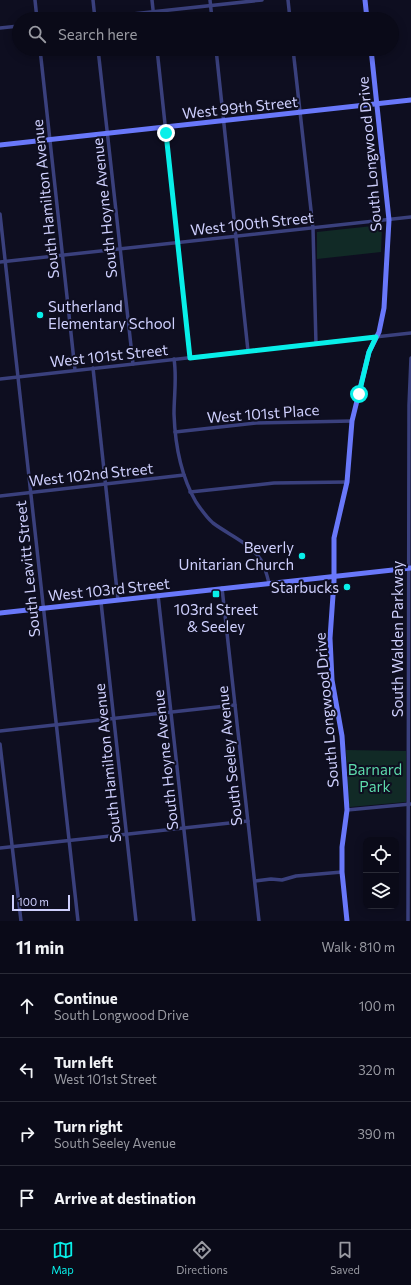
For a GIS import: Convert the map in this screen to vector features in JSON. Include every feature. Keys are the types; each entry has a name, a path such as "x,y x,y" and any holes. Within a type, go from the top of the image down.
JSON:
{"street":[{"path":"35,0 36,12"},
{"path":"93,0 94,12"},
{"path":"152,0 153,12 262,0"},
{"path":"210,0 211,12"},
{"path":"288,0 289,12"},
{"path":"365,0 366,12"},
{"path":"0,28 12,27"},
{"name":"South Hamilton Avenue","path":"41,56 75,370"},
{"name":"South Hoyne Avenue","path":"99,56 133,364"},
{"path":"158,56 190,358"},
{"path":"217,56 248,351"},
{"path":"294,56 313,228 316,344"},
{"name":"South Longwood Drive","path":"347,921 342,872 342,847 347,810 342,736 334,693 330,653 330,622 334,576 334,538 347,482 352,421 369,352 384,315 389,220 372,56"},
{"name":"West 99th Street","path":"0,145 411,100"},
{"name":"South Leavitt Street","path":"0,214 78,921"},
{"name":"West 100th Street","path":"0,262 411,217"},
{"name":"West 101st Street","path":"0,379 411,333"},
{"name":"South Walden Parkway","path":"408,921 408,609 410,568 409,380 411,358"},
{"path":"174,359 176,374 174,400 175,432 184,476 190,492 203,512 212,522 254,551 261,560 269,583"},
{"path":"93,368 118,600"},
{"name":"West 101st Place","path":"175,432 256,423 352,421"},
{"name":"West 102nd Street","path":"0,496 184,476"},
{"path":"190,492 259,484 347,482"},
{"name":"West 103rd Street","path":"0,613 410,568"},
{"name":"South Seeley Avenue","path":"222,588 259,921"},
{"name":"South Hoyne Avenue","path":"158,595 185,828 194,921"},
{"name":"South Hamilton Avenue","path":"102,602 136,921"},
{"path":"0,731 235,705"},
{"path":"0,744 21,921"},
{"path":"347,810 409,804"},
{"path":"0,848 248,821"},
{"path":"255,881 267,879 282,880 296,876 342,872"}],"green space":[{"path":"382,225 381,252 317,259 317,232"},
{"name":"Barnard Park","path":"346,750 406,751 406,802 350,807"}],"place":[{"name":"Sutherland Elementary School","path":"40,315"},
{"name":"Beverly Unitarian Church","path":"302,556"},
{"name":"Starbucks","path":"347,587"},
{"name":"103rd Street & Seeley","path":"216,594"}],"route":[{"path":"166,133 190,358 376,337 369,352 359,394"}]}
